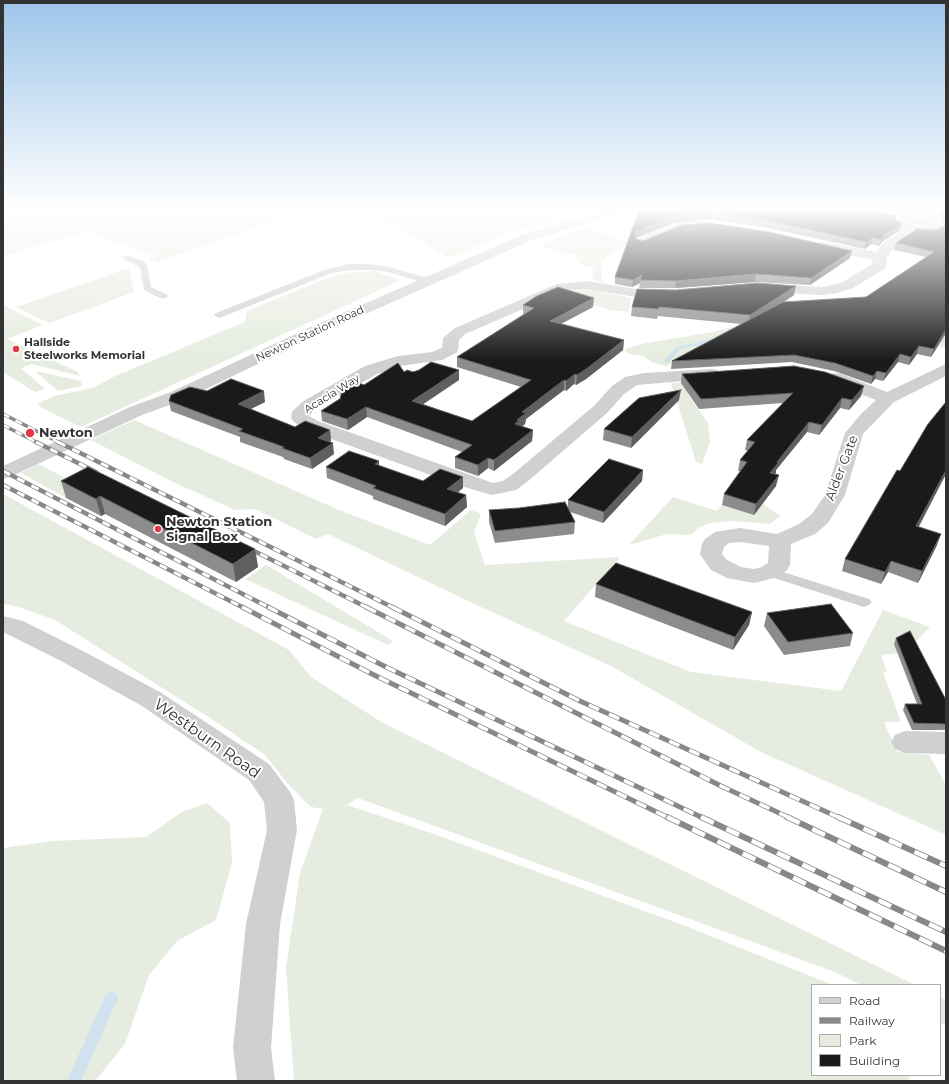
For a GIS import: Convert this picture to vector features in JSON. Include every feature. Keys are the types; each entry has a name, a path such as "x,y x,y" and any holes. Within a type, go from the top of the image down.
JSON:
{"street":[{"name":"Newton Station Road","path":"3,473 136,411 177,396 308,334 478,259"},
{"path":"747,287 811,291 837,289 848,285 879,266 880,259"},
{"name":"Acacia Way","path":"682,293 636,293 587,285 562,287 460,331 451,338 450,350 436,357 398,361 371,370 308,406 301,412 300,418 311,426 468,482 492,489 509,486 520,478 601,409 618,390 631,381 644,378 729,373"},
{"name":"Alder Gate","path":"780,541 808,529 820,518 834,495 854,433 867,418 888,398 946,369"},
{"path":"821,374 888,398"},
{"path":"740,535 780,541 779,565 770,572 754,576 735,573 719,565 711,554 713,544 723,537 740,535"},
{"name":"Westburn Road","path":"3,624 63,652 151,699 259,772 279,800 282,830 263,924 252,1048 256,1081"},
{"path":"905,742 946,743"}],"lane":[{"path":"129,259 140,263 144,267 147,288 163,296"},
{"path":"219,315 330,271 350,267 370,267 389,270 428,281"},
{"path":"770,572 864,602"}],"green space":[{"path":"152,259 167,259 157,262 149,260"},
{"path":"576,259 604,259 601,262 602,282 594,280 592,271 596,268 577,262 580,260"},
{"path":"129,268 134,292 49,323 16,307"},
{"path":"374,271 401,280 81,427 38,406 40,405 37,404 54,396 93,388 113,377 245,322 247,311 332,276 353,272"},
{"path":"578,290 594,290 631,298 629,312 609,310 562,295"},
{"path":"3,305 43,325 7,339 78,372 80,376 32,364 21,368 45,389 35,392 3,372"},
{"path":"946,316 946,348 939,346 923,349 704,350 681,355 678,360 666,366 651,362 644,356 629,354 624,350 641,344 713,332 748,323"},
{"path":"35,371 81,381 82,386 58,391"},
{"path":"698,382 687,393 708,423 710,442 702,464 696,462 671,383"},
{"path":"134,420 339,510 430,545 471,510 481,514 474,532 485,565 620,557 564,621 691,672 841,691 883,610 930,627 905,652 881,655 887,672 883,672 901,722 884,722 897,752 929,755 946,785 946,835 761,752 611,666 468,601 328,534 316,539 255,509 235,510 169,480 91,440"},
{"path":"38,464 85,488 66,498 21,473"},
{"path":"3,494 289,650 311,677 383,723 913,984 859,984 835,972 358,798 347,805 434,834 691,928 831,984 811,984 811,1076 910,1076 907,1081 294,1081 286,968 300,873 323,809 311,807 288,784 265,755 213,720 55,620 19,607 3,604"},
{"path":"673,497 717,511 722,505 753,514 763,504 780,516 770,524 734,521 710,523 698,528 691,535 667,534 629,545"},
{"path":"266,565 393,641 388,645 245,579"},
{"path":"207,803 230,823 232,863 216,920 177,941 149,975 125,1044 95,1081 3,1081 3,848 53,841 146,837 182,812"},
{"path":"941,998 946,1000 946,1026 941,1024"}],"building":[{"path":"622,259 840,259 811,278 756,274 676,281 640,280 642,275 633,280 615,277"},
{"path":"924,259 946,259 946,329 934,349 919,346 911,357 900,354 886,373 877,371 873,376 835,363 794,355 672,361 783,302 866,297"},
{"path":"757,283 796,286 750,315 659,307 658,309 632,307 637,289 676,290"},
{"path":"558,287 594,298 550,321 624,340 577,375 575,374 566,381 564,380 522,412 526,413 517,420 519,420 515,424 533,430 494,460 488,458 478,465 455,457 472,445 366,407 347,419 321,411 341,398 345,384 351,380 364,385 398,363 404,372 407,370 413,372 431,362 459,370 412,401 472,421 531,380 457,357 534,308 523,305 537,296"},
{"path":"794,366 825,372 864,386 852,400 842,398 822,425 809,422 777,462 778,463 770,473 779,475 756,504 724,494 747,462 740,460 755,442 747,440 793,393 701,399 682,374"},
{"path":"231,379 264,391 238,404 295,427 305,421 330,430 318,438 333,443 310,458 239,431 243,429 169,401 171,395 190,387 207,391"},
{"path":"681,390 632,437 604,429 639,398"},
{"path":"946,402 946,470 916,526 941,534 922,571 891,561 885,572 845,559 897,470 900,471 928,424"},
{"path":"349,451 379,461 375,464 423,481 440,469 463,477 447,489 466,495 445,514 373,488 376,486 326,467"},
{"path":"609,459 643,470 604,512 568,500"},
{"path":"88,467 255,549 233,564 100,496 96,499 61,481"},
{"path":"565,502 575,522 495,531 489,510 519,508"},
{"path":"616,563 752,612 735,637 596,584"},
{"path":"831,604 853,633 788,642 767,613"},
{"path":"910,631 946,700 946,724 914,723 905,704 922,704 896,638"}],"waterway":[{"path":"667,361 678,348 720,339"},
{"path":"931,339 946,341"},
{"path":"74,1081 111,998"}],"railway":[{"path":"3,414 59,443"},
{"path":"3,425 38,443"},
{"path":"38,443 96,472"},
{"path":"59,443 394,608"},
{"path":"3,471 270,608"},
{"path":"3,485 244,608"},
{"path":"246,547 366,607"},
{"path":"242,607 376,676 669,818"},
{"path":"268,607 386,667 703,818"},
{"path":"366,607 721,786 790,818"},
{"path":"394,608 580,701 840,818"},
{"path":"667,817 946,951"},
{"path":"701,817 946,932"},
{"path":"787,817 946,892"},
{"path":"838,817 946,866"}],"place":[{"name":"Hallside Steelworks Memorial","path":"16,349"},
{"name":"Newton","path":"30,433"},
{"name":"Newton Station Signal Box","path":"158,529"}]}
